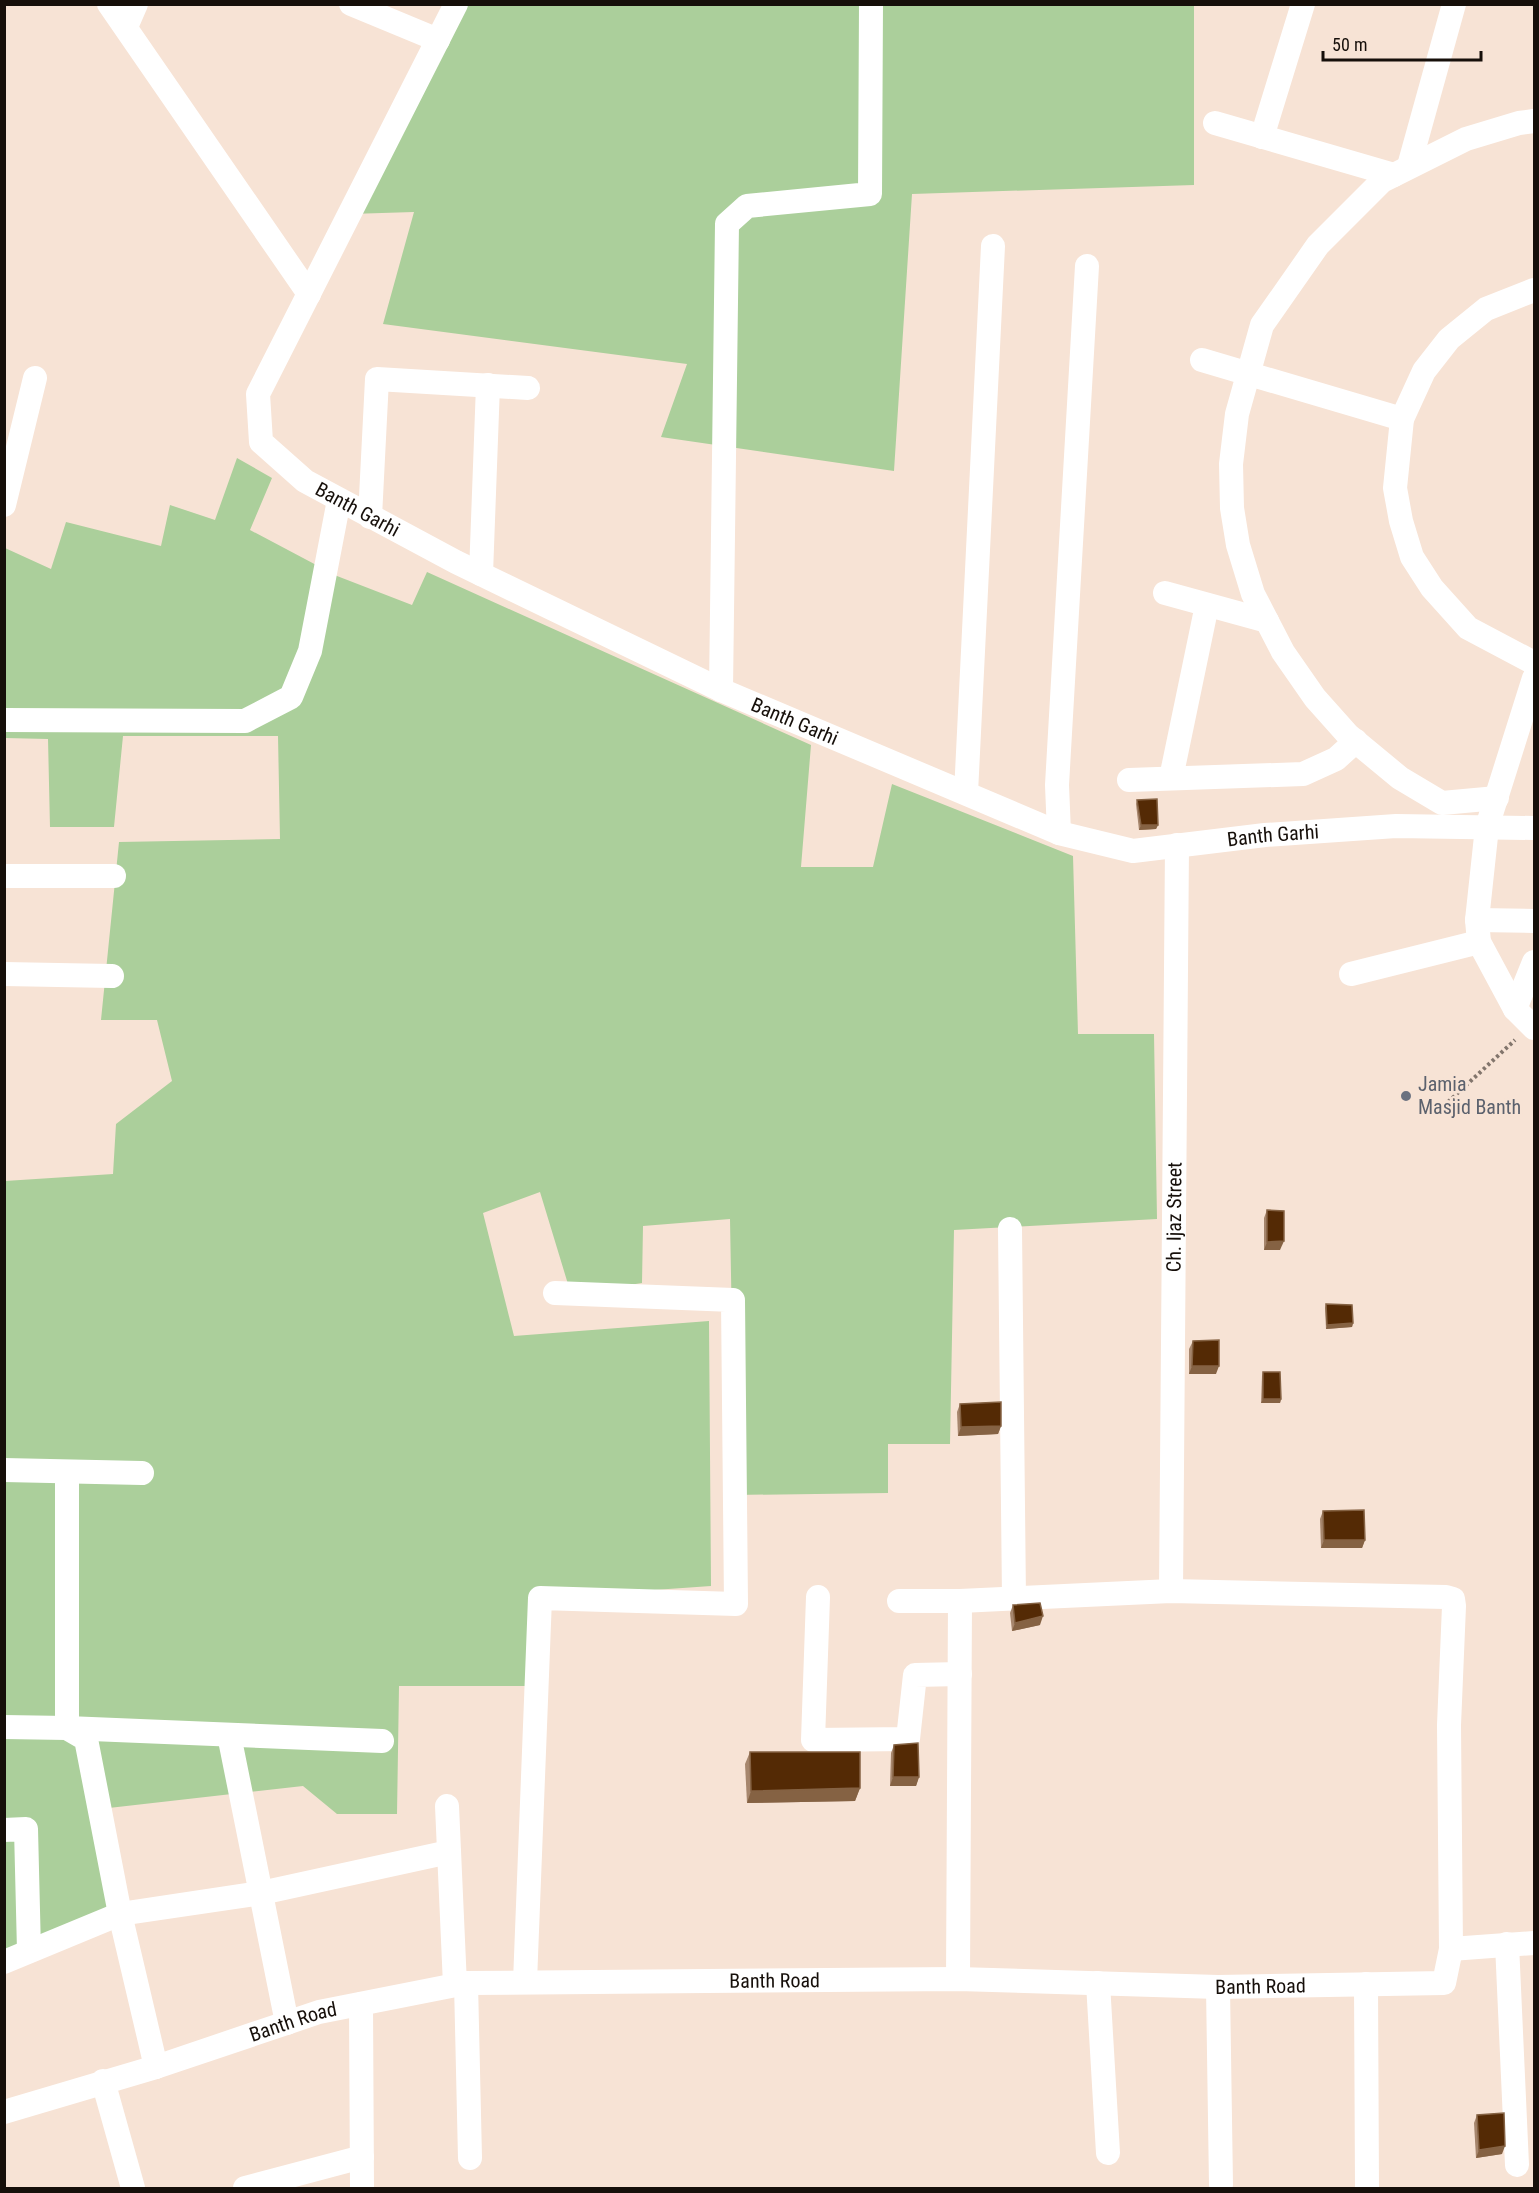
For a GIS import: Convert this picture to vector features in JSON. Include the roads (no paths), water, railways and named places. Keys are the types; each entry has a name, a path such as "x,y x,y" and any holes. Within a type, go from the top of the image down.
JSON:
{"street":[{"path":"109,4 309,294"},
{"path":"126,27 136,4"},
{"path":"351,4 438,40"},
{"name":"Banth Garhi","path":"456,4 258,394 261,442 305,482 481,574 721,690 1059,833 1133,851 1265,835 1388,826 1534,828"},
{"path":"721,690 727,224 747,206 870,194 871,4"},
{"path":"1262,137 1303,4"},
{"path":"1402,171 1454,4"},
{"path":"1497,798 1442,803 1400,778 1356,741 1315,698 1283,652 1253,594 1238,545 1233,508 1232,454 1238,414 1262,325 1318,245 1382,181 1466,139 1519,123 1534,121"},
{"path":"1215,123 1262,137 1402,171"},
{"path":"966,793 993,246"},
{"path":"1059,833 1057,785 1087,266"},
{"path":"1534,290 1486,309 1449,339 1424,370 1402,419 1395,488 1401,521 1412,557 1432,588 1468,628 1534,663"},
{"path":"1202,360 1402,419"},
{"path":"4,505 35,378"},
{"path":"370,517 377,379 528,388"},
{"path":"481,574 488,385"},
{"path":"4,720 245,721 291,697 310,651 339,500"},
{"path":"1165,593 1267,621"},
{"path":"1171,778 1208,604"},
{"path":"1527,1020 1478,931 1487,827 1534,678"},
{"path":"1129,780 1303,774 1336,759 1356,741"},
{"name":"Ch. Ijaz Street","path":"1171,1591 1177,846"},
{"path":"4,876 114,876"},
{"path":"1352,974 1478,931 1534,921"},
{"path":"1527,1020 1534,962"},
{"path":"4,974 112,976"},
{"path":"1010,1229 1014,1599"},
{"path":"525,1982 540,1598 736,1604 733,1300 555,1293"},
{"path":"4,1470 142,1473"},
{"path":"67,1472 67,1728"},
{"path":"899,1601 960,1601 1171,1591 1446,1597 1453,1599 1455,1606 1449,1725 1451,1949 1534,1943"},
{"path":"818,1597 813,1740 908,1739 915,1675 960,1674"},
{"path":"958,1979 960,1601"},
{"path":"4,1727 382,1742"},
{"path":"67,1728 86,1739 120,1914 156,2067"},
{"path":"229,1735 287,2023"},
{"path":"447,1806 461,1984 470,2158"},
{"path":"4,1830 26,1829 29,1951"},
{"path":"4,1962 120,1914 261,1893 449,1852"},
{"path":"1507,1944 1517,2165"},
{"name":"Banth Road","path":"4,2112 156,2067 319,2012 461,1984 958,1979 1218,1987 1444,1983 1451,1949"},
{"path":"1098,1983 1108,2153"},
{"path":"1366,1984 1367,2188"},
{"path":"1218,1987 1221,2186"},
{"path":"361,2004 362,2188"},
{"path":"103,2081 133,2188"},
{"path":"245,2188 362,2157"}],"place":[{"name":"Jamia Masjid Banth","path":"1406,1096"}]}
